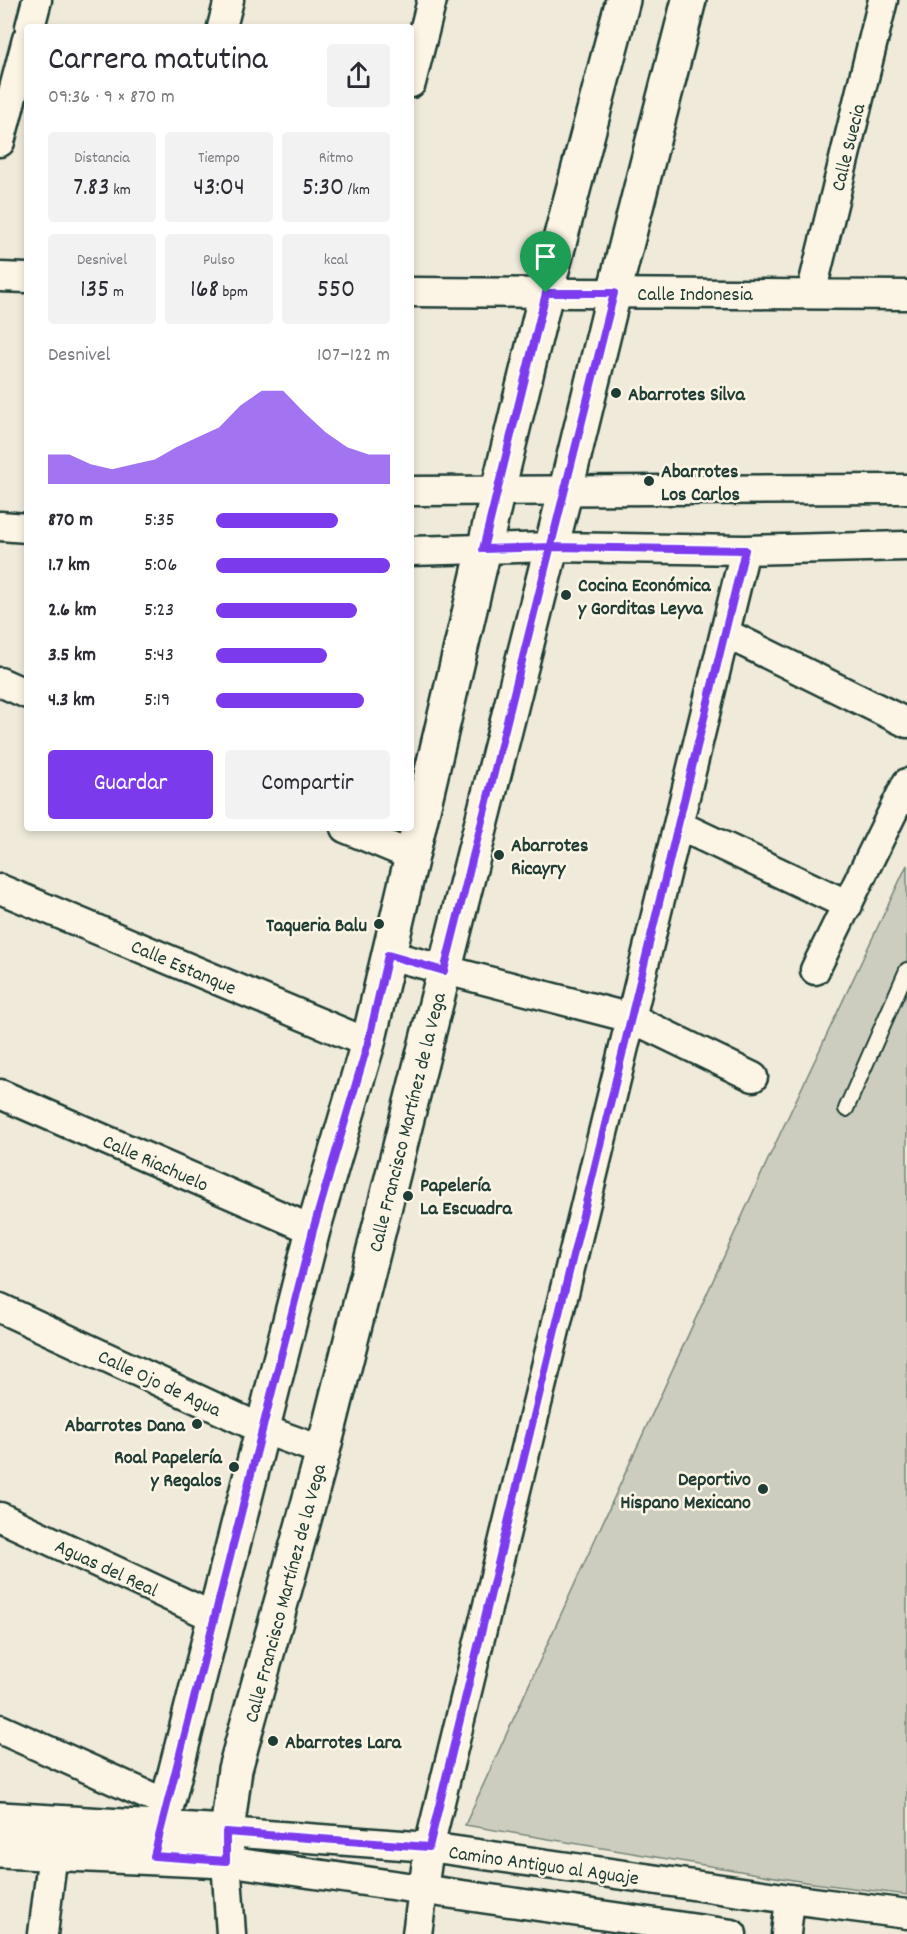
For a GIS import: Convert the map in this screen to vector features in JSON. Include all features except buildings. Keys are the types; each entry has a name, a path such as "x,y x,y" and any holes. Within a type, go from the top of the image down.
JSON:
{"street":[{"path":"31,24 37,0"},
{"path":"223,24 229,0"},
{"path":"414,71 432,0"},
{"path":"0,1729 160,1829 313,1230 368,1043 483,549 546,293 623,0"},
{"name":"Calle Francisco Martínez de la Vega","path":"226,1846 235,1769 323,1451 689,0"},
{"name":"Calle Suecia","path":"811,294 883,0"},
{"path":"0,142 8,83 24,46"},
{"path":"0,277 24,278"},
{"name":"Calle Indonesia","path":"414,292 907,295"},
{"path":"414,491 907,489"},
{"path":"0,526 24,528"},
{"path":"414,551 552,547 745,550 907,546"},
{"path":"417,1934 429,1847 745,550"},
{"path":"725,633 907,723"},
{"path":"0,682 24,693"},
{"path":"815,970 907,783"},
{"path":"678,825 848,905"},
{"path":"352,831 411,855"},
{"name":"Calle Estanque","path":"0,889 368,1043"},
{"path":"388,955 631,1018 753,1077"},
{"name":"Calle Riachuelo","path":"0,1094 313,1230"},
{"name":"Calle Ojo de Agua","path":"0,1308 262,1429 323,1451"},
{"name":"Aguas del Real","path":"0,1517 214,1617"},
{"name":"Camino Antiguo al Aguaje","path":"0,1819 160,1829 423,1890 607,1925 732,1934"},
{"name":"Camino Antiguo al Aguaje","path":"0,1851 53,1852 160,1829"},
{"path":"226,1846 231,1934"},
{"name":"Camino Antiguo al Aguaje","path":"226,1846 429,1847 612,1875 907,1914"},
{"path":"43,1934 53,1852"},
{"path":"607,1925 612,1875"},
{"path":"786,1934 790,1899"}],"lane":[{"path":"846,1109 907,970"}],"shaded area":[{"name":"Deportivo Hispano Mexicano","path":"907,865 907,1895 805,1882 465,1825 771,1153"}],"place":[{"name":"Abarrotes Silva","path":"616,393"},
{"name":"Abarrotes Los Carlos","path":"649,481"},
{"name":"Cocina Económica y Gorditas Leyva","path":"566,595"},
{"name":"Abarrotes Ricayry","path":"499,855"},
{"name":"Taqueria Balu","path":"379,924"},
{"name":"Papelería La Escuadra","path":"408,1196"},
{"name":"Abarrotes Dana","path":"197,1424"},
{"name":"Roal Papelería y Regalos","path":"234,1467"},
{"name":"Deportivo Hispano Mexicano","path":"763,1489"},
{"name":"Abarrotes Lara","path":"273,1741"}],"route":[{"path":"546,293 483,549 552,547 745,550 429,1847 226,1832 226,1861 154,1856 313,1230 368,1043 388,955 444,971 552,547 614,293 546,293"}]}
